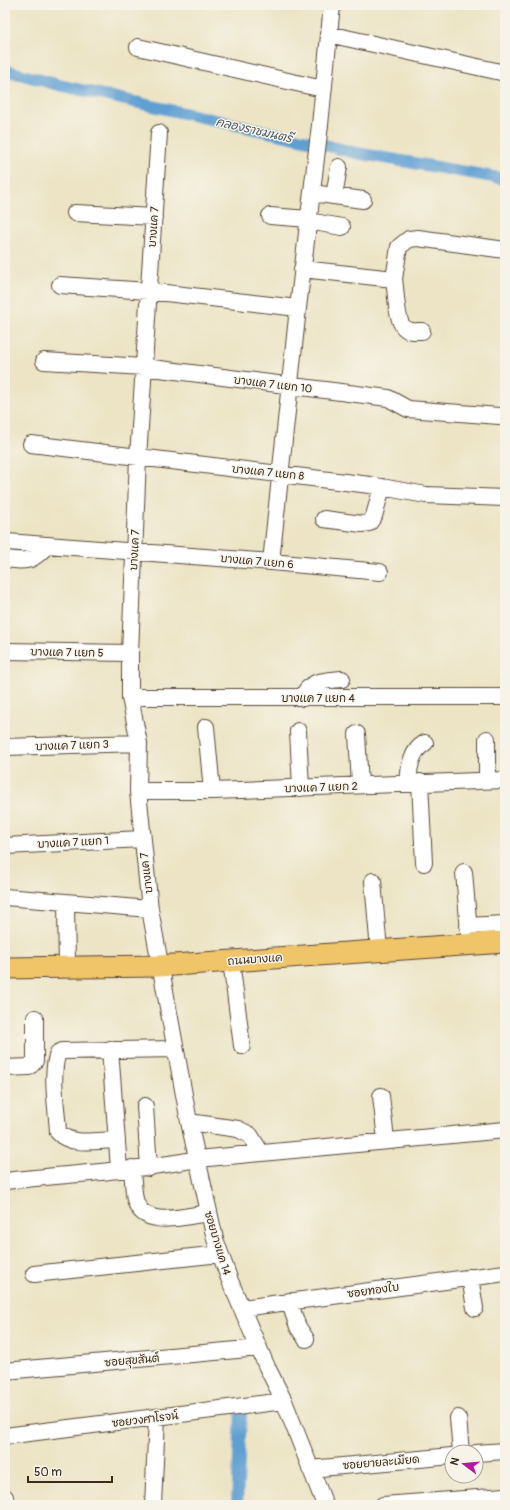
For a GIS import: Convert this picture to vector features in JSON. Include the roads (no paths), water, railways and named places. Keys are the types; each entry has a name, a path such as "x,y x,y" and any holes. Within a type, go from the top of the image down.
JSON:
{"main road":[{"name":"ถนนบางแค","path":"5,968 160,966 379,951 469,935 505,942"}],"street":[{"path":"271,562 332,5"},
{"path":"328,34 505,73"},
{"path":"138,47 323,89"},
{"name":"บางแค 7","path":"159,133 138,458 130,653 130,697 139,743 138,791 142,839 150,909 160,966"},
{"path":"334,196 339,167"},
{"path":"312,193 363,200"},
{"path":"75,213 154,217"},
{"path":"270,216 308,220 342,227"},
{"path":"422,331 409,330 403,327 398,316 394,279 399,247 409,239 418,238 505,250"},
{"path":"302,269 394,279"},
{"path":"60,285 148,291 298,308"},
{"name":"บางแค 7 แยก 10","path":"44,361 144,367 388,398 408,409 499,416"},
{"name":"บางแค 7 แยก 8","path":"31,444 281,474 440,496 505,498"},
{"path":"324,519 362,524 369,523 374,516 382,487"},
{"name":"บางแค 7 แยก 6","path":"7,542 271,562 380,572"},
{"path":"5,559 24,561 31,560 48,545"},
{"name":"บางแค 7 แยก 5","path":"5,651 130,653"},
{"path":"303,698 305,691 313,683 342,679"},
{"name":"บางแค 7 แยก 4","path":"130,697 505,697"},
{"path":"206,727 212,791"},
{"path":"298,732 300,788"},
{"path":"357,734 360,785"},
{"path":"487,739 487,780"},
{"name":"บางแค 7 แยก 3","path":"5,747 139,743"},
{"path":"424,863 414,782 408,774 412,759 420,746 425,743"},
{"name":"บางแค 7 แยก 2","path":"138,791 212,791 414,782 505,780"},
{"name":"บางแค 7 แยก 1","path":"5,846 142,839"},
{"path":"464,872 469,935 505,924"},
{"path":"373,881 379,951"},
{"path":"5,898 150,909"},
{"path":"66,903 66,968"},
{"path":"231,961 242,1046"},
{"name":"ซอยบางแค 14","path":"160,966 189,1122 198,1159 208,1213 220,1254 259,1348 284,1401 324,1505"},
{"path":"5,1068 29,1067 35,1061 35,1018"},
{"path":"117,1140 72,1141 64,1138 58,1132 55,1081 56,1060 58,1053 62,1051 110,1049 175,1049"},
{"path":"110,1049 117,1140 135,1200 141,1213 150,1217 166,1219 208,1213"},
{"path":"380,1096 386,1140"},
{"path":"144,1106 148,1168"},
{"path":"189,1122 238,1129 250,1135 261,1153"},
{"path":"5,1181 126,1168 148,1168 198,1159 386,1140 505,1130"},
{"path":"34,1274 220,1254"},
{"name":"ซอยทองใบ","path":"242,1308 505,1272"},
{"path":"470,1277 475,1308"},
{"path":"289,1301 298,1327 306,1339"},
{"name":"ซอยสุขสันต์","path":"5,1371 259,1348"},
{"name":"ซอยวงศาโรจน์","path":"5,1436 284,1401"},
{"path":"153,1505 157,1417"},
{"path":"458,1418 460,1444"},
{"path":"484,1452 505,1450"},
{"name":"ซอยยายละเมียด","path":"310,1469 444,1457"},
{"path":"382,1505 505,1496"},
{"path":"5,1497 6,1505"}],"waterway":[{"name":"คลองราชมนตรี","path":"5,70 59,85 356,153 505,179"},
{"path":"237,1505 241,1412"}]}
